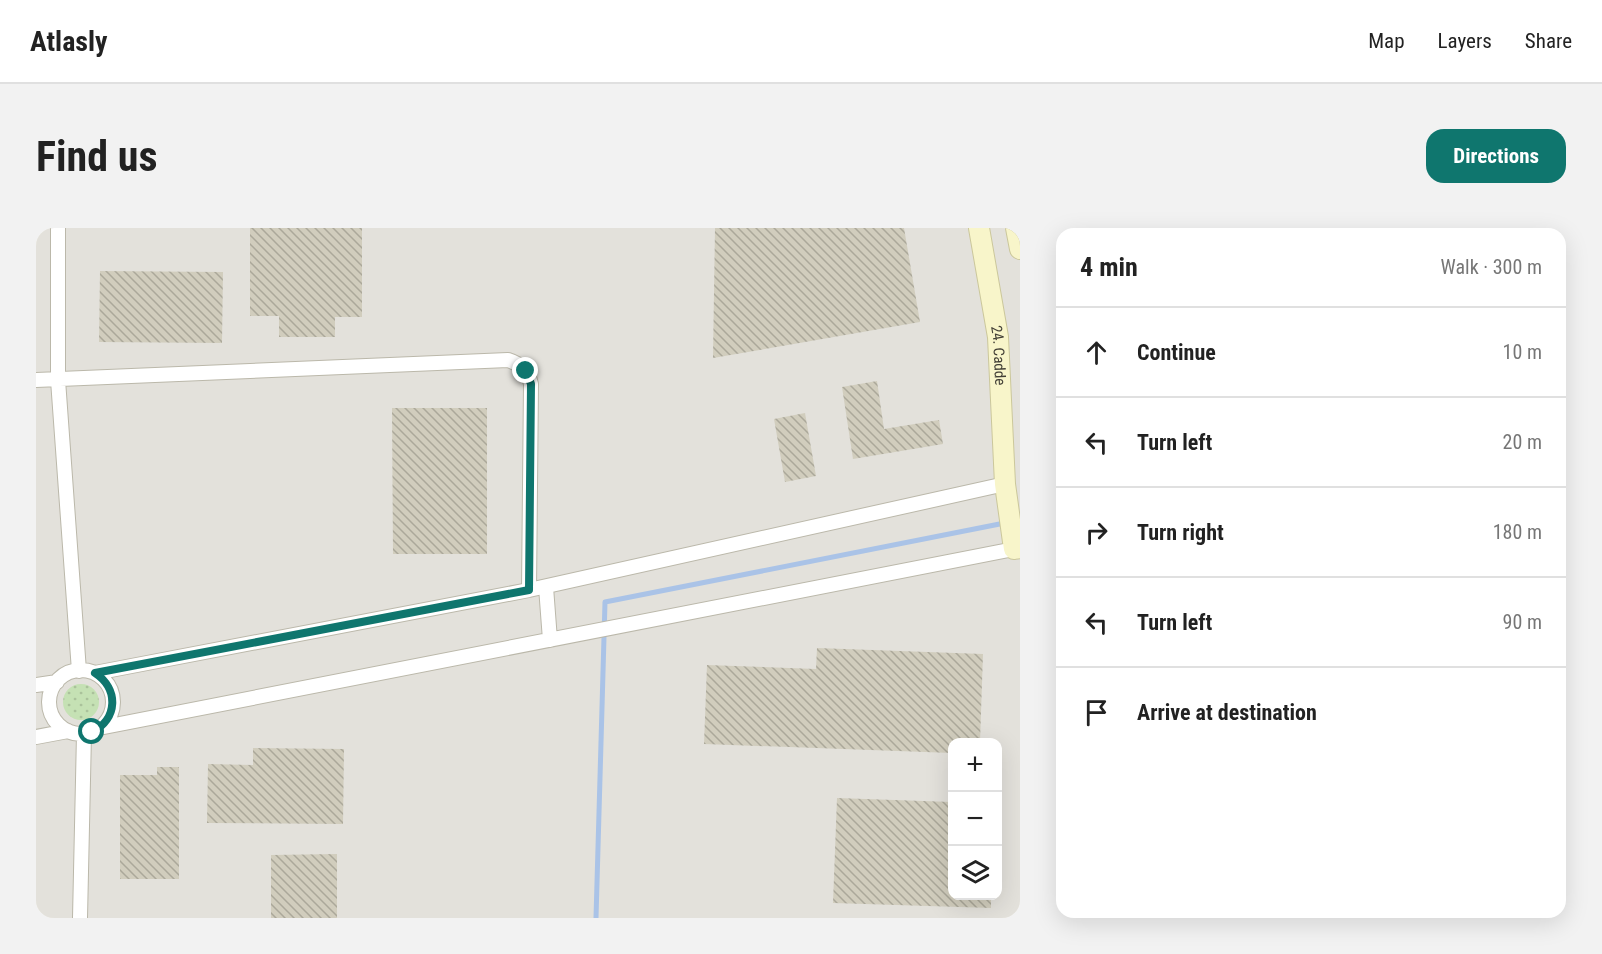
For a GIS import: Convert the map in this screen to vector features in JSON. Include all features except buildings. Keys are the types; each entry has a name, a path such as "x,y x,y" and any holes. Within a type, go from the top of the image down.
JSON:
{"street":[{"path":"58,228 58,380 79,671"},
{"name":"24. Cadde","path":"979,228 998,337 1013,482 1017,549"},
{"path":"1016,228 1020,249"},
{"path":"36,380 496,360 515,362 526,371 531,384 529,590"},
{"path":"68,731 55,720 49,705 57,682 70,672 95,673 529,590 1013,482"},
{"path":"36,737 68,731 84,734 99,728 1017,549"},
{"path":"546,586 550,640"},
{"path":"95,673 107,684 113,699 110,716 99,728"},
{"path":"36,685 57,682"},
{"path":"80,918 84,734"}],"shaded area":[{"path":"36,228 1020,228 1020,918 36,918"}],"green space":[{"path":"81,684 94,689 99,702 94,715 81,720 68,715 63,702 68,689"}],"waterway":[{"path":"596,918 605,602 1020,520"}],"route":[{"path":"92,732 106,723 113,708 111,691 102,678 95,673 529,590 531,384 526,371"}]}
